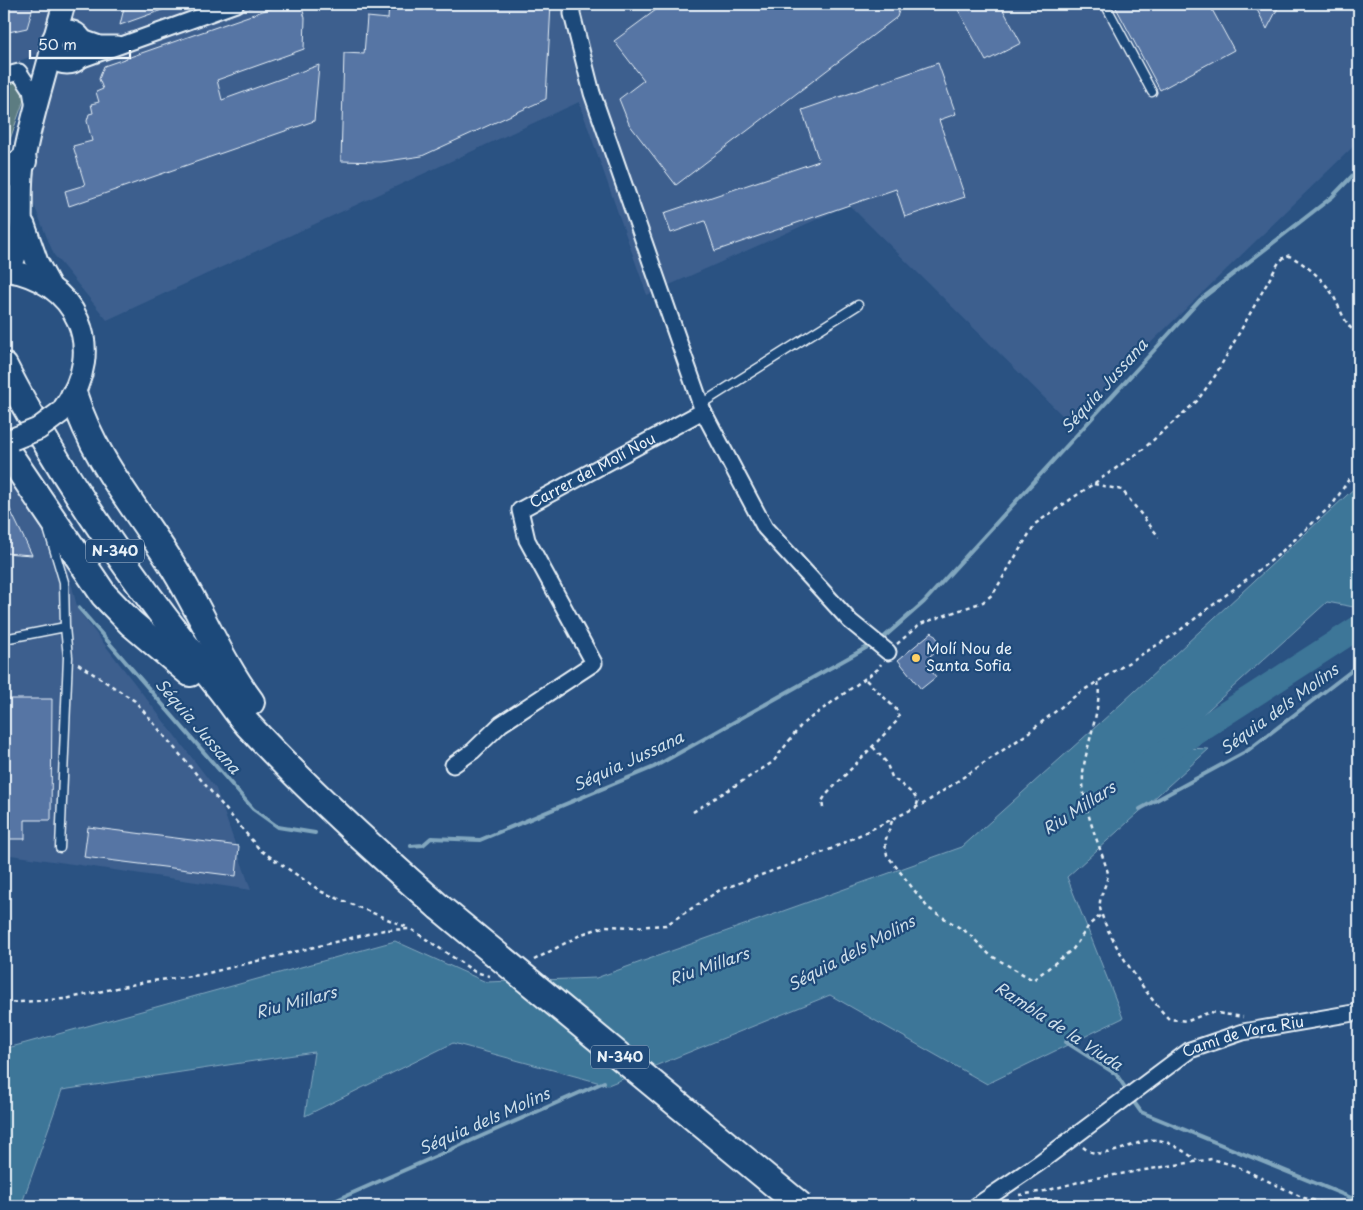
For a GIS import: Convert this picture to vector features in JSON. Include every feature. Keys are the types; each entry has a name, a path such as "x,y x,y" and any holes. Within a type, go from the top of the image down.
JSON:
{"highway":[{"name":"N-340","path":"4,366 41,432 117,554 183,644 246,723 309,788 439,907 801,1206"},
{"path":"67,404 178,573 239,685 275,734 304,766 309,788"},
{"path":"7,442 41,503 104,595 132,622 173,656 222,707 246,723"}],"main road":[{"path":"64,4 65,39 55,60 73,62"},
{"path":"7,442 38,429 67,404 82,378 85,341 72,310 49,284 37,262 22,221 13,168 65,39 70,4"},
{"path":"35,114 73,62 83,52 65,39"},
{"path":"22,221 18,250 6,270 49,284"}],"street":[{"path":"73,62 101,54 119,44 236,4"},
{"path":"572,4 572,14 592,93 702,408 765,528 850,621 888,652"},
{"path":"65,39 100,44 119,44"},
{"path":"4,76 19,72 31,90 35,114"},
{"name":"Carrer del Molí Nou","path":"453,765 473,752 501,724 594,663 527,540 520,510 702,408"},
{"name":"Camí de Vora Riu","path":"976,1206 1073,1138 1190,1050 1243,1032 1359,1012"}],"lane":[{"path":"1105,4 1152,92"},
{"path":"702,408 858,305"},
{"path":"41,503 64,582 68,658 60,848"},
{"path":"4,639 65,627"}],"path":[{"path":"694,812 773,762 802,724 878,669 888,652 920,624 983,602 993,594 1035,524 1142,451 1197,401 1216,376 1278,262 1287,255 1298,260 1330,289 1350,327 1359,334"},
{"path":"528,962 582,934 606,926 634,927 666,924 720,890 827,851 916,808 1009,747 1052,713 1098,682 1175,634 1277,556 1333,504 1349,479 1359,472"},
{"path":"1094,484 1122,490 1159,537"},
{"path":"68,658 134,702 260,850 322,892 411,929 475,972 497,978"},
{"path":"823,808 822,801 826,795 898,720 898,713 865,679"},
{"path":"1098,682 1100,695 1084,766 1086,804 1108,873 1108,884 1100,901 1101,916 1141,986 1154,1005 1169,1019 1188,1021 1210,1012 1247,1018 1243,1032"},
{"path":"873,747 886,762 892,777 918,801 916,808"},
{"path":"892,821 885,842 887,855 928,908 968,933 990,956 1034,980 1073,949 1090,924 1101,916"},
{"path":"4,1003 66,999 145,982 200,975 384,930 411,929"},
{"path":"1073,1138 1086,1150 1107,1153 1152,1139 1171,1144 1198,1160"},
{"path":"1016,1195 1045,1192 1090,1179 1212,1159 1236,1166 1304,1198 1336,1206"}],"shaded area":[{"path":"4,4 1359,4 1359,141 1069,422 849,205 647,295 579,102 107,320 54,255 26,185 40,53 4,67"},
{"path":"4,473 66,563 78,610 216,789 251,890 4,854"}],"green space":[{"path":"16,81 24,87 25,97 4,156 4,96 10,94 6,83"}],"water":[{"path":"1359,484 1359,608 1327,602 1167,747 1209,749 1067,877 1123,1018 987,1084 830,995 608,1085 453,1043 305,1116 314,1052 62,1090 21,1206 4,1206 4,1049 395,941 486,982 596,978 962,847 1121,704"}],"building":[{"path":"7,4 34,4 27,28 4,33 4,16"},
{"path":"125,4 176,4 176,5 120,25"},
{"path":"283,4 301,4 305,18 304,49 217,80 222,100 319,65 314,121 69,206 65,191 85,185 73,146 92,141 87,121 89,114 93,113 91,104 99,102 96,92 103,89 99,79 104,66"},
{"path":"389,4 551,4 546,99 422,156 381,162 341,161 344,53 364,54 367,17 388,19"},
{"path":"664,4 901,4 897,17 676,185 629,124 619,99 644,80 614,41"},
{"path":"955,4 1000,4 1021,43 986,61"},
{"path":"1114,4 1209,4 1234,50 1160,90"},
{"path":"1254,4 1280,4 1267,29"},
{"path":"938,63 956,114 939,120 965,197 905,217 896,189 715,251 705,221 671,233 664,213 819,161 802,110"},
{"path":"4,497 32,555 4,553"},
{"name":"Molí Nou de Santa Sofia","path":"932,632 943,646 930,656 933,660 927,665 936,677 921,689 898,660"},
{"path":"4,699 52,699 51,820 25,820 25,839 4,839"},
{"path":"88,827 239,846 236,876 84,857"}],"waterway":[{"name":"Séquia Jussana","path":"883,638 924,602 1200,300 1332,197 1359,169"},
{"name":"Séquia Jussana","path":"79,608 253,809 278,827 315,833"},
{"name":"Riu Millars","path":"1144,766 1359,627"},
{"name":"Séquia Jussana","path":"411,846 423,845 431,838 480,840 654,767 871,645"},
{"name":"Séquia dels Molins","path":"1140,809 1247,751 1359,665"},
{"name":"Rambla de la Viuda","path":"1066,1042 1116,1074 1128,1092"},
{"name":"Séquia dels Molins","path":"323,1206 604,1082"},
{"name":"Rambla de la Viuda","path":"1131,1098 1141,1112 1359,1201"}],"place":[{"name":"Molí Nou de Santa Sofia","path":"916,658"}]}
